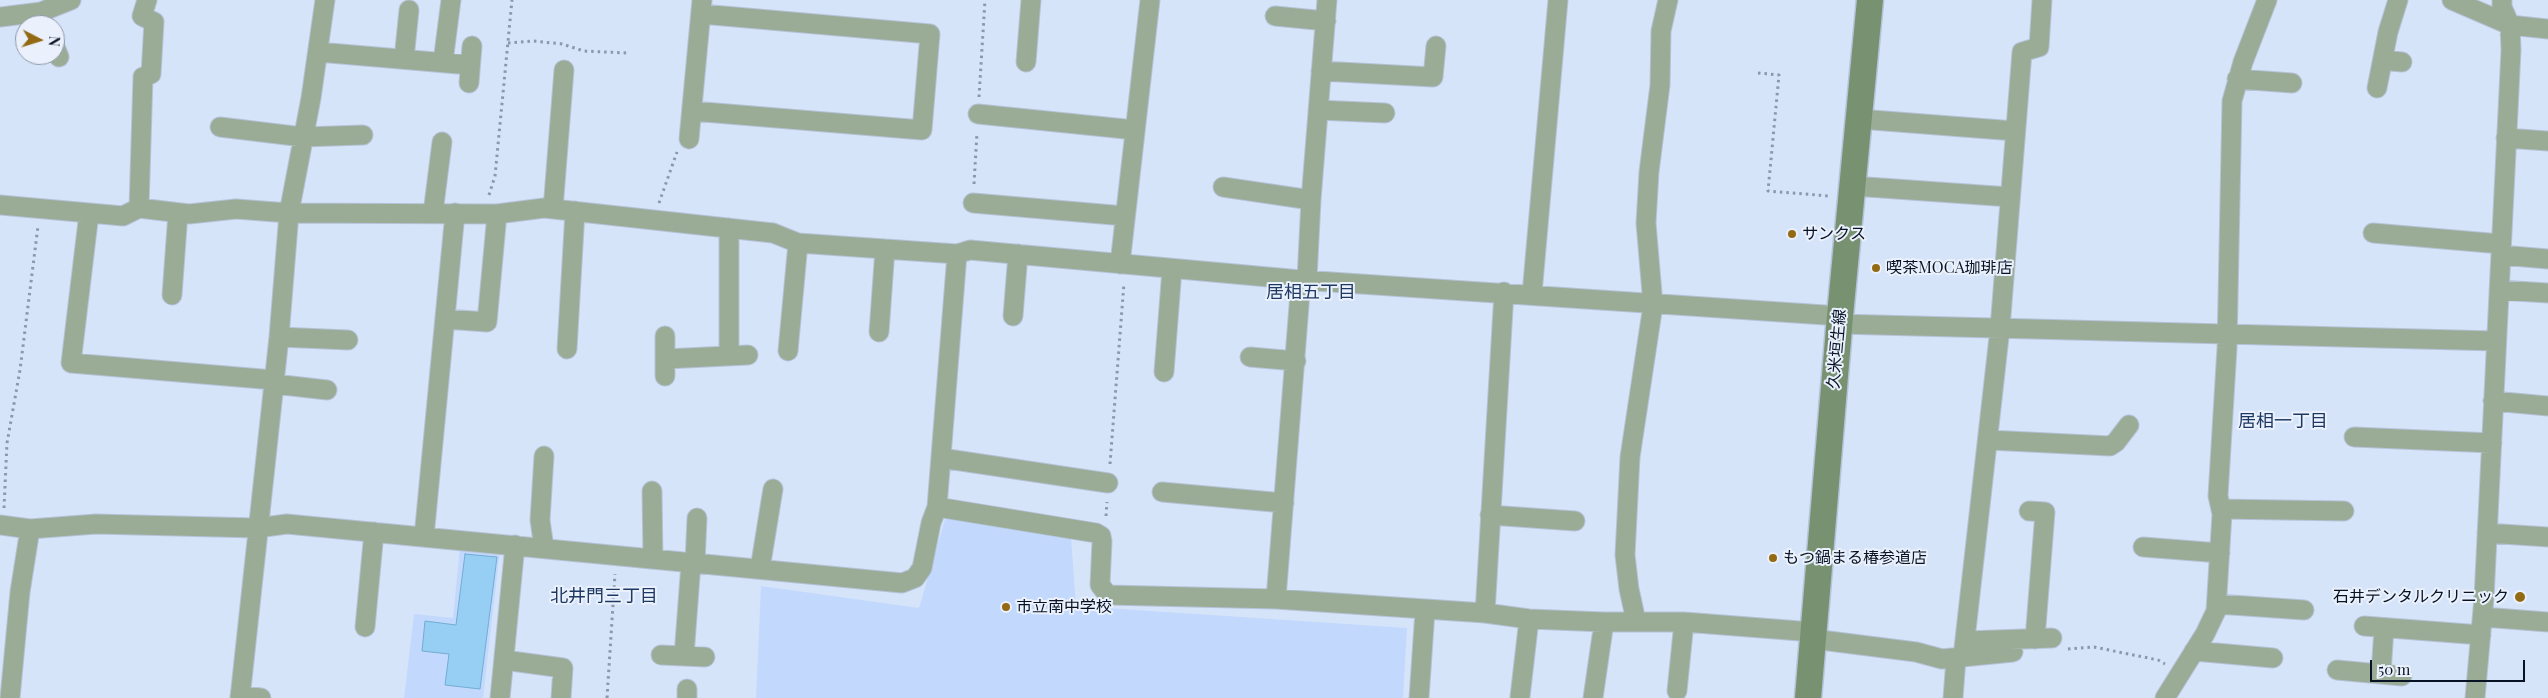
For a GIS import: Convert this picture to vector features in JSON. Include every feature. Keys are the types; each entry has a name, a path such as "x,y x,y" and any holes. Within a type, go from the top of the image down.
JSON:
{"main road":[{"name":"久米垣生線","path":"1808,698 1839,320 1870,0"}],"street":[{"path":"48,15 71,0"},
{"path":"138,208 135,75 151,74 154,22 142,16 146,0"},
{"path":"261,698 240,697 279,336 289,213 318,52 324,0"},
{"path":"443,62 451,0"},
{"path":"1026,62 1031,0"},
{"path":"1123,265 1125,216 1150,0"},
{"path":"1276,599 1327,0"},
{"path":"1532,294 1558,0"},
{"path":"1636,620 1628,589 1625,555 1630,457 1653,305 1646,223 1660,85 1661,31 1668,0"},
{"path":"1953,698 1962,652 2000,328 2022,52 2039,47 2042,0"},
{"path":"2165,698 2213,618 2217,604 2221,509 2218,496 2232,208 2231,121 2237,78 2266,0"},
{"path":"2377,88 2391,19 2398,0"},
{"path":"2452,0 2510,25 2548,29"},
{"path":"2475,698 2482,626 2506,138 2510,25 2502,7 2502,0"},
{"path":"689,139 702,7 930,34 922,130 692,112"},
{"path":"404,59 409,10"},
{"path":"1275,16 1326,22"},
{"path":"0,17 15,17"},
{"path":"1321,71 1433,77 1436,46"},
{"path":"318,52 471,64"},
{"path":"2383,60 2402,62"},
{"path":"553,209 564,70"},
{"path":"2237,78 2292,83"},
{"path":"1318,110 1385,113"},
{"path":"978,114 1135,130"},
{"path":"1859,119 2015,131"},
{"path":"220,127 302,137 363,135"},
{"path":"2506,138 2548,141"},
{"path":"433,213 442,142"},
{"path":"1223,187 1311,200"},
{"path":"1852,191 2010,197"},
{"path":"973,203 1125,216"},
{"path":"0,205 123,216 138,208 178,213 236,209 289,213 490,213 544,208 773,233 798,243 957,254 970,250 1172,269 1532,294 1839,320 2000,328 2496,341"},
{"path":"566,349 575,211"},
{"path":"89,213 71,363 274,382 327,390"},
{"path":"172,295 178,213"},
{"path":"424,537 455,213"},
{"path":"445,319 487,322 490,213"},
{"path":"729,356 730,228"},
{"path":"2373,232 2501,249 2548,259"},
{"path":"788,351 798,243"},
{"path":"879,332 885,249"},
{"path":"3,525 30,529 96,524 257,528 287,524 902,583 915,578 922,568 930,523 937,507 957,254"},
{"path":"1013,316 1018,254"},
{"path":"1164,372 1172,269"},
{"path":"2499,290 2548,293"},
{"path":"1485,613 1504,292"},
{"path":"279,336 348,340"},
{"path":"665,336 665,368 729,356 748,355"},
{"path":"1250,357 1296,361"},
{"path":"2493,401 2548,406"},
{"path":"1988,440 2110,446 2116,442 2129,425"},
{"path":"2354,438 2492,443"},
{"path":"544,456 540,520 544,548"},
{"path":"941,458 1108,483"},
{"path":"760,569 773,488"},
{"path":"652,491 653,559"},
{"path":"1162,492 1284,503"},
{"path":"937,507 1096,533 1101,536 1100,584 1108,595 1276,599 1425,611 1485,613 1529,619 1604,622 1636,620 1684,622 1813,635 1916,652 1942,659 1962,652 2050,642 2045,512 2029,511"},
{"path":"2221,509 2344,512"},
{"path":"1490,515 1575,521"},
{"path":"684,656 697,518"},
{"path":"10,698 20,592 30,529"},
{"path":"364,627 374,532"},
{"path":"2487,533 2548,537"},
{"path":"500,698 515,546"},
{"path":"2143,547 2220,553"},
{"path":"2217,604 2304,610"},
{"path":"1419,698 1425,611"},
{"path":"1520,697 1529,619"},
{"path":"1593,698 1604,622"},
{"path":"1677,691 1684,622"},
{"path":"2364,626 2384,628 2482,626 2548,622"},
{"path":"2381,674 2384,628"},
{"path":"2194,651 2273,658"},
{"path":"1962,652 2014,652"},
{"path":"660,655 705,657"},
{"path":"504,660 563,668 560,698"},
{"path":"2338,670 2402,676"}],"path":[{"path":"490,213 512,0"},
{"path":"508,43 533,41 562,44 584,51 627,53"},
{"path":"1758,73 1779,75 1768,191 1852,191"},
{"path":"653,220 679,145 689,139"},
{"path":"3,525 3,487 7,443 20,370 40,208"},
{"path":"1101,536 1106,529 1123,265"},
{"path":"607,698 617,555"},
{"path":"2050,642 2094,647 2158,660 2181,672"}],"shaded area":[{"name":"市立南中学校","path":"946,516 1071,537 1076,606 1407,628 1403,698 756,698 761,586 919,608"},
{"path":"460,546 500,550 483,698 404,698 414,614 453,618"}],"building":[{"path":"465,554 497,557 480,689 445,685 449,654 422,651 425,621 456,625"}],"place":[{"name":"サンクス","path":"1792,234"},
{"name":"喫茶MOCA珈琲店","path":"1876,268"},
{"name":"もつ鍋まる椿参道店","path":"1773,558"},
{"name":"石井デンタルクリニック","path":"2520,597"},
{"name":"市立南中学校","path":"1006,607"}],"district":[{"name":"居相五丁目","path":"1311,292"},
{"name":"居相一丁目","path":"2283,421"},
{"name":"北井門三丁目","path":"604,596"}]}
